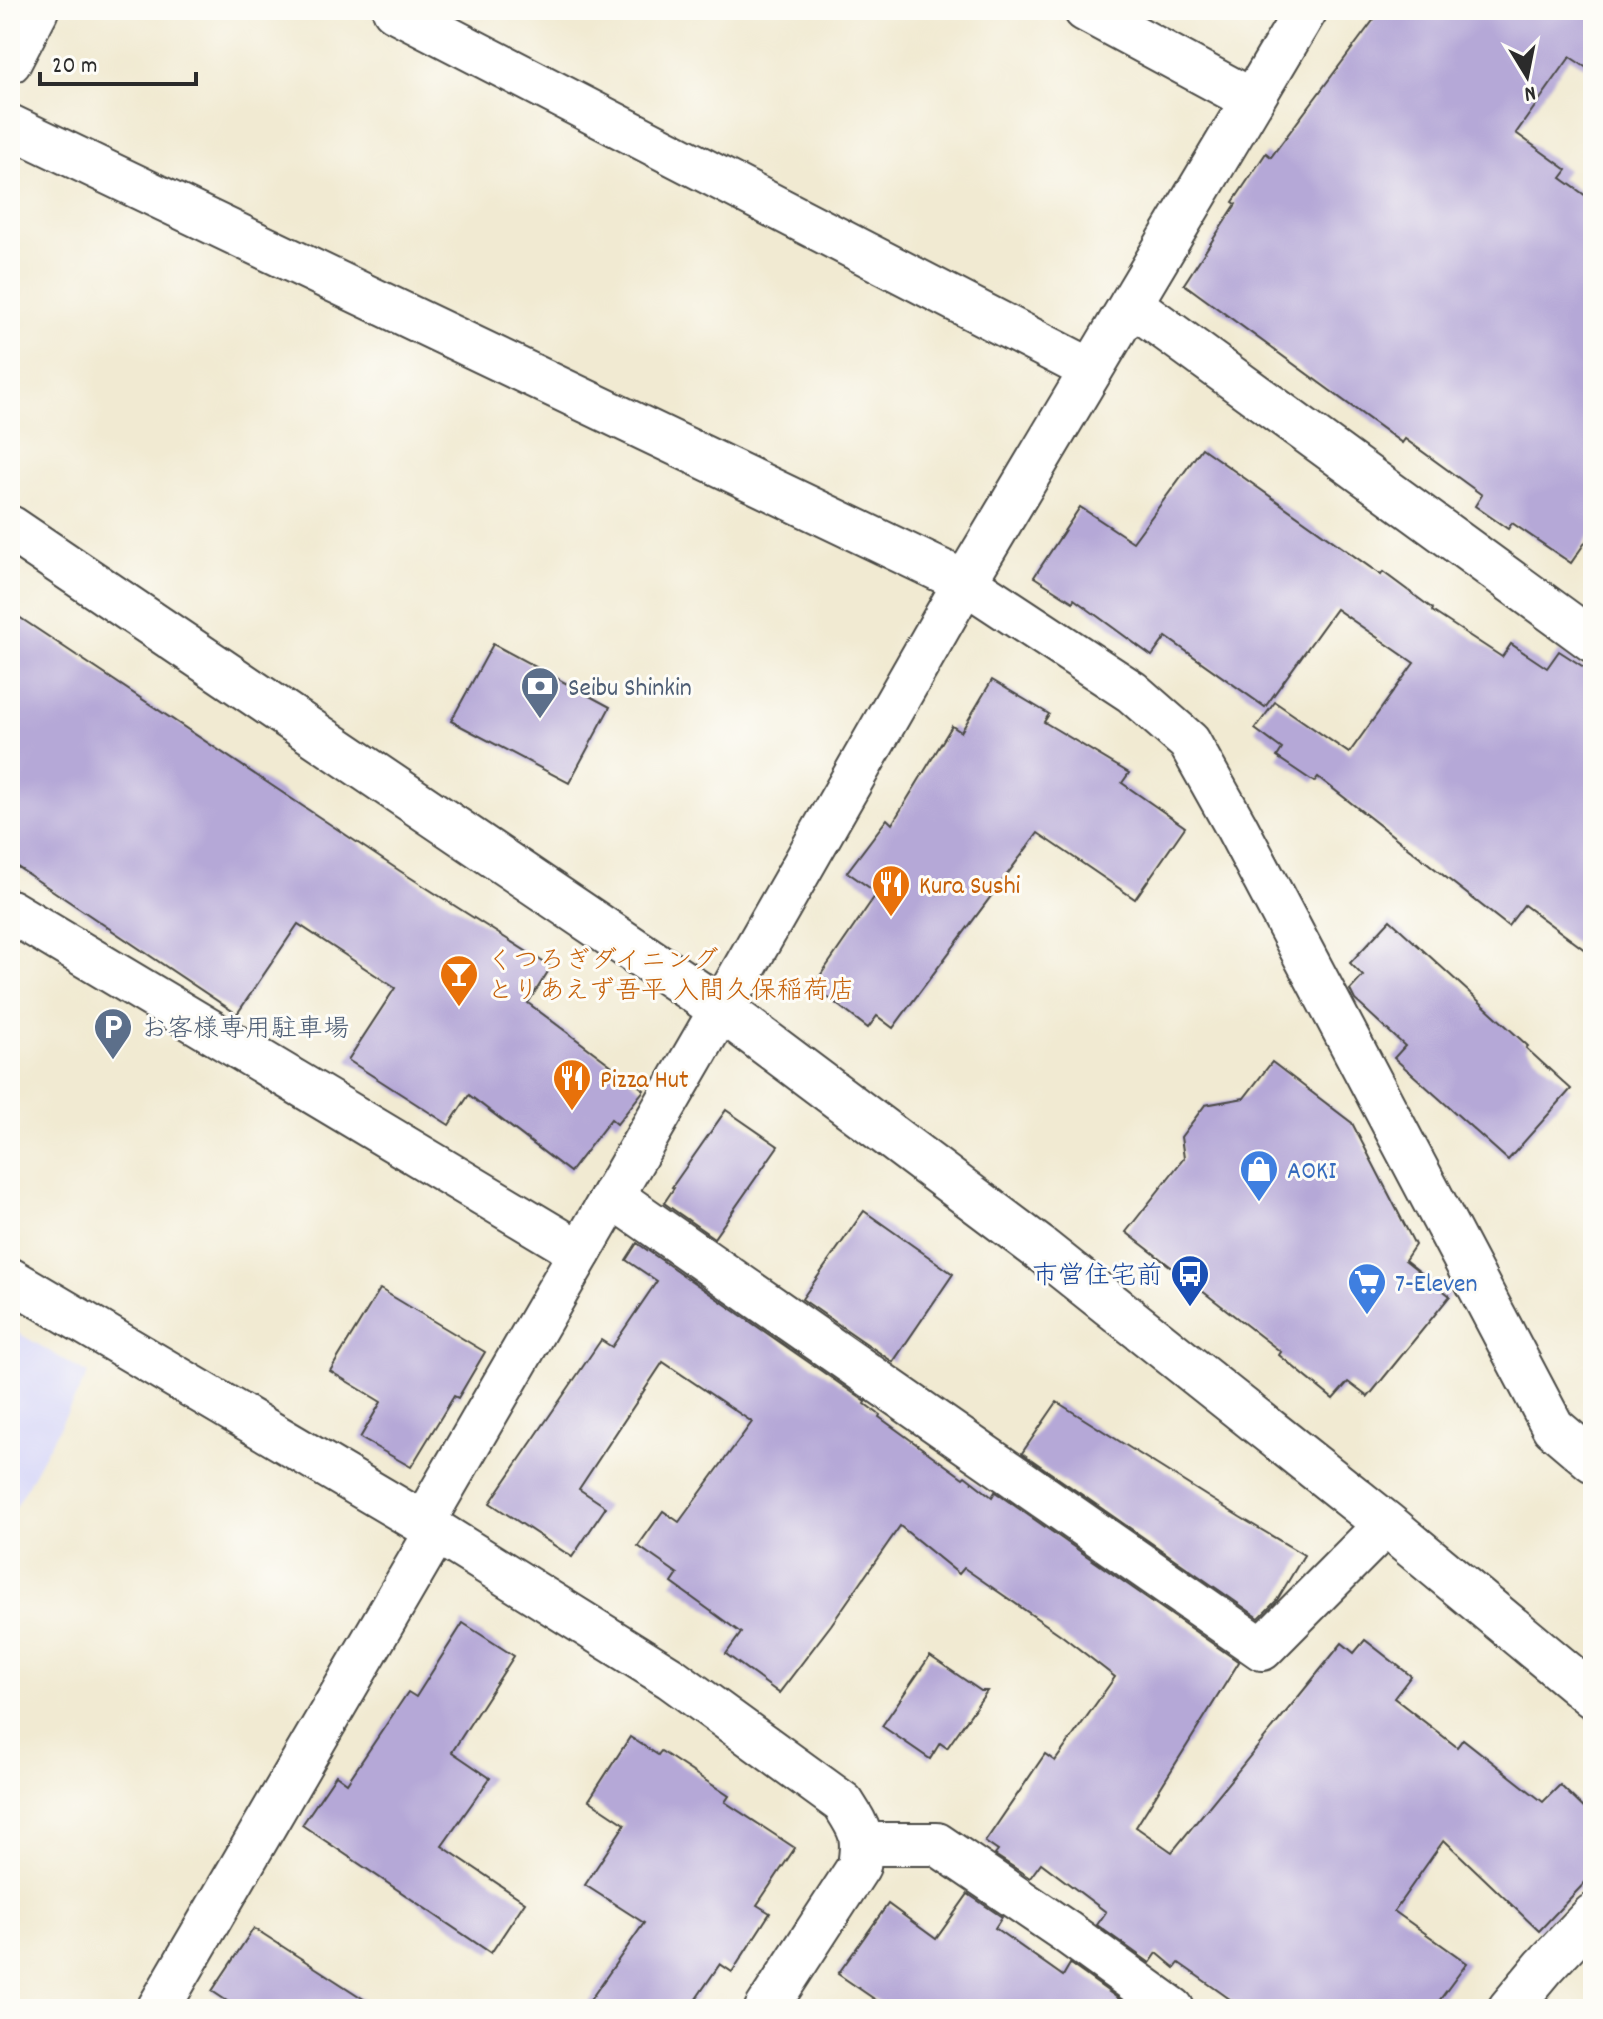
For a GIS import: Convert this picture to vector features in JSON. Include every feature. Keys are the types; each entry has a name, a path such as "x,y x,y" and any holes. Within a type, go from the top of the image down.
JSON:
{"street":[{"path":"10,62 37,10"},
{"path":"395,10 1091,370"},
{"path":"1085,10 1252,100"},
{"path":"158,2009 612,1196 965,582 1306,10"},
{"path":"10,126 965,582 1132,692 1189,742 1553,1427 1593,1461"},
{"path":"1131,304 1593,641"},
{"path":"10,528 721,1009 1038,1247 1386,1524 1593,1696"},
{"path":"10,911 580,1252"},
{"path":"612,1196 1262,1649 1386,1524"},
{"path":"10,1279 429,1527 671,1678 843,1803 859,1829 863,1844 859,1866 766,2009"},
{"path":"863,1844 937,1844 1173,2009"},
{"path":"1509,2009 1593,1915"}],"shaded area":[{"path":"10,1328 88,1374 10,1518"}],"building":[{"path":"1381,10 1593,10 1593,72 1570,57 1516,133 1567,170 1561,178 1593,201 1593,531 1571,563 1512,523 1508,529 1475,506 1482,495 1405,439 1402,443 1184,284 1266,153 1271,157"},
{"path":"1202,448 1502,657 1511,644 1547,668 1559,651 1593,673 1593,956 1524,905 1508,926 1318,777 1314,782 1277,757 1282,749 1255,729 1275,702 1349,753 1414,663 1336,609 1265,707 1166,637 1152,656 1074,599 1073,602 1034,577 1080,507 1133,542"},
{"path":"10,611 400,871 551,967 528,1003 644,1090 617,1124 611,1119 570,1172 469,1095 449,1125 348,1060 395,988 298,924 237,1014 10,862"},
{"path":"493,644 610,707 569,783 451,721"},
{"path":"992,680 1049,714 1044,722 1129,773 1122,783 1185,827 1135,899 1038,833 893,1028 877,1016 868,1028 813,986 877,893 847,872 887,819 892,824 952,726 961,732"},
{"path":"1390,920 1571,1089 1508,1160 1394,1058 1405,1046 1355,1000 1350,990 1363,976 1350,963"},
{"path":"1272,1062 1352,1123 1415,1245 1405,1260 1450,1296 1368,1397 1348,1382 1333,1399 1279,1355 1281,1352 1126,1232 1184,1158 1181,1137 1205,1105 1244,1098"},
{"path":"726,1110 778,1146 714,1238 664,1203"},
{"path":"864,1211 953,1274 893,1362 802,1299"},
{"path":"637,1243 866,1402 879,1417 963,1478 965,1476 992,1497 995,1492 1239,1662 1136,1827 1172,1852 1342,1643 1354,1653 1365,1640 1411,1676 1394,1698 1457,1747 1463,1739 1543,1802 1560,1785 1593,1817 1593,1874 1539,1931 1444,1840 1394,1911 1467,1963 1433,2009 1244,2009 1179,1963 1175,1968 1157,1953 1150,1963 1097,1925 1106,1912 1041,1863 1030,1878 995,1855 998,1851 985,1842 1045,1754 1055,1761 1115,1677 1061,1635 964,1568 959,1574 900,1526 779,1693 726,1654 741,1633 672,1583 678,1574 638,1546 663,1511 679,1522 752,1422 663,1362 579,1489 606,1507 572,1557 490,1503 601,1340 612,1347 657,1281 626,1260"},
{"path":"380,1289 485,1352 411,1467 360,1438 381,1402 330,1371"},
{"path":"1057,1402 1304,1555 1277,1600 1259,1618 1022,1453"},
{"path":"463,1623 514,1656 452,1752 490,1778 442,1846 525,1902 491,1953 302,1825 336,1775 347,1783 408,1692 416,1697"},
{"path":"930,1656 981,1691 987,1691 947,1748 940,1743 930,1759 882,1726"},
{"path":"630,1737 658,1755 661,1751 729,1796 725,1802 795,1848 757,1905 770,1913 732,1972 720,1964 689,2009 584,2009 644,1923 585,1885 625,1824 589,1800"},
{"path":"968,1894 1002,1917 995,1928 1063,1976 1070,1964 1123,2002 1118,2009 889,2009 838,1974 888,1904 936,1939"},
{"path":"254,1928 379,2009 239,2009 212,1991"}],"place":[{"name":"Seibu Shinkin","path":"540,720"},
{"name":"Kura Sushi","path":"891,918"},
{"name":"くつろぎダイニング とりあえず吾平 入間久保稲荷店","path":"459,1008"},
{"name":"お客様専用駐車場","path":"113,1061"},
{"name":"Pizza Hut","path":"572,1112"},
{"name":"AOKI","path":"1259,1203"},
{"name":"市営住宅前","path":"1190,1308"},
{"name":"7-Eleven","path":"1367,1316"}]}
